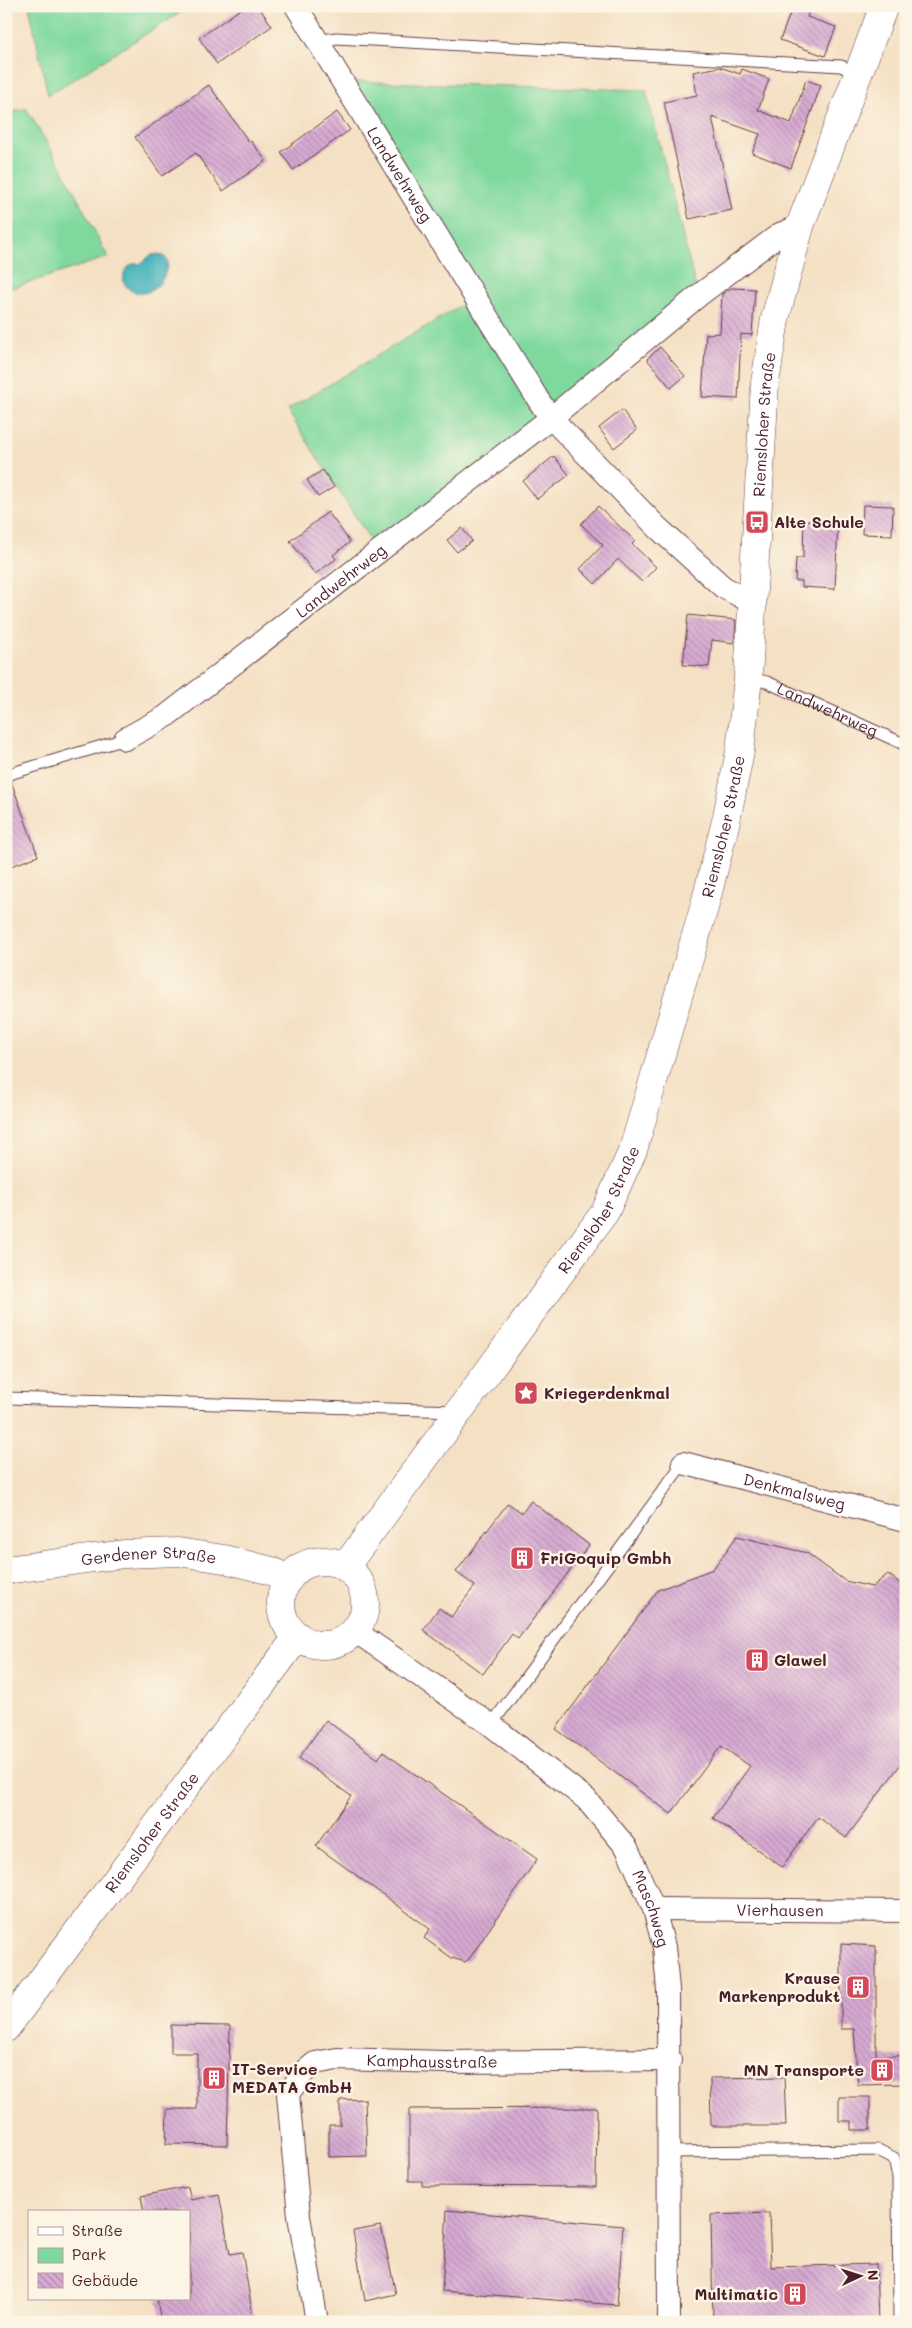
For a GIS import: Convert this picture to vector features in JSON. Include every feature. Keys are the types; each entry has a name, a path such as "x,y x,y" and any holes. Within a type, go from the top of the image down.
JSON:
{"main road":[{"name":"Riemsloher Straße","path":"345,1567 605,1212 633,1150 704,908 726,821 740,751 748,678 765,383 775,319 800,226 884,6"},
{"name":"Gerdener Straße","path":"6,1570 124,1554 178,1552 272,1571 288,1580"},
{"path":"314,1562 333,1562 345,1567 354,1574 365,1596 365,1609 355,1630 345,1638 334,1643 315,1643 298,1636 289,1627 281,1604 283,1591 288,1580 296,1570 314,1562"},
{"name":"Riemsloher Straße","path":"6,2028 298,1636"}],"street":[{"name":"Landwehrweg","path":"296,6 539,401 552,418 658,528 723,587 753,603"},
{"name":"Landwehrweg","path":"126,738 165,717 552,418 698,296 780,234 800,226"},
{"name":"Denkmalsweg","path":"684,1463 906,1520"},
{"name":"Maschweg","path":"355,1630 491,1725 586,1798 627,1848 654,1909 664,1947 668,1989 670,2060 669,2322"},
{"name":"Vierhausen","path":"654,1909 906,1911"},
{"name":"Kamphausstraße","path":"317,2322 299,2216 288,2094 303,2073 315,2063 337,2058 446,2062 670,2060"}],"lane":[{"path":"317,41 336,38 841,66 858,74"},
{"name":"Landwehrweg","path":"748,678 767,682 906,745"},
{"path":"6,775 126,738"},
{"path":"6,1398 461,1411"},
{"path":"491,1725 684,1463"},
{"path":"669,2152 878,2150 894,2158 898,2177 899,2322"}],"green space":[{"path":"29,6 191,6 48,95"},
{"path":"341,81 646,90 698,296 378,552 287,410 475,297"},
{"path":"26,108 62,168 108,257 6,290 6,115"}],"water":[{"path":"158,254 164,256 168,262 163,277 156,287 148,292 139,293 131,290 123,278 129,266 140,264 151,255"}],"building":[{"path":"245,6 258,6 272,26 217,64 199,38"},
{"path":"793,6 811,6 807,17 836,27 825,56 780,40"},
{"path":"720,67 740,74 742,69 769,79 758,110 791,123 806,80 821,85 791,168 752,153 760,134 712,117 732,210 689,219 664,102 697,95 693,72"},
{"path":"209,85 249,142 251,141 266,161 223,191 196,153 162,176 135,137"},
{"path":"337,112 350,130 293,170 281,152"},
{"path":"731,288 755,289 752,335 741,334 738,399 702,397 706,334 720,333 722,294"},
{"path":"660,347 685,376 671,388 647,359"},
{"path":"622,410 637,430 614,448 599,428"},
{"path":"554,456 569,475 537,499 523,481"},
{"path":"323,470 334,487 318,497 307,480"},
{"path":"863,505 893,506 892,535 862,534"},
{"path":"598,506 635,541 632,544 656,567 642,582 618,559 595,584 580,569 603,545 581,524"},
{"path":"328,512 350,542 333,555 336,559 315,574 290,541"},
{"path":"804,520 838,522 835,589 802,587 802,581 795,581 796,558 803,558"},
{"path":"462,528 472,541 457,552 447,540"},
{"path":"688,615 736,620 734,643 712,640 709,667 683,665"},
{"path":"11,781 38,856 6,868 6,782"},
{"name":"FriGoquip Gmbh","path":"531,1501 589,1545 518,1639 512,1634 483,1674 423,1630 439,1608 451,1617 475,1586 456,1572 508,1503 522,1513"},
{"name":"Glawel","path":"737,1536 807,1553 845,1581 872,1587 888,1574 906,1588 906,1757 846,1838 818,1817 782,1867 713,1818 750,1766 721,1746 671,1814 556,1729 658,1590 713,1569"},
{"path":"326,1720 378,1759 383,1752 537,1859 469,1959 465,1962 452,1958 424,1938 430,1929 316,1846 351,1796 299,1758"},
{"path":"841,1944 876,1946 876,2056 906,2056 906,2084 858,2085 854,2029 841,2029"},
{"path":"171,2025 230,2026 227,2145 166,2144 167,2109 197,2109 197,2053 171,2053"},
{"path":"784,2077 786,2126 711,2126 710,2078"},
{"path":"839,2097 870,2097 870,2130 851,2130 851,2121 839,2121"},
{"path":"365,2099 367,2156 329,2157 329,2125 340,2125 340,2100"},
{"path":"597,2108 596,2187 422,2186 422,2181 409,2181 409,2109"},
{"path":"188,2187 191,2200 219,2194 230,2254 242,2252 254,2322 161,2322 157,2300 190,2300 190,2210 144,2210 141,2196"},
{"path":"447,2210 623,2226 617,2305 442,2291"},
{"name":"Multimatic","path":"769,2213 771,2267 876,2264 878,2322 713,2322 711,2215"},
{"path":"381,2226 396,2294 365,2301 353,2231"}],"place":[{"name":"Alte Schule","path":"757,522"},
{"name":"Kriegerdenkmal","path":"526,1393"},
{"name":"FriGoquip Gmbh","path":"522,1558"},
{"name":"Glawel","path":"757,1660"},
{"name":"Krause Markenprodukt","path":"858,1987"},
{"name":"MN Transporte","path":"882,2070"},
{"name":"IT-Service MEDATA GmbH","path":"214,2078"},
{"name":"Multimatic","path":"795,2294"}]}
